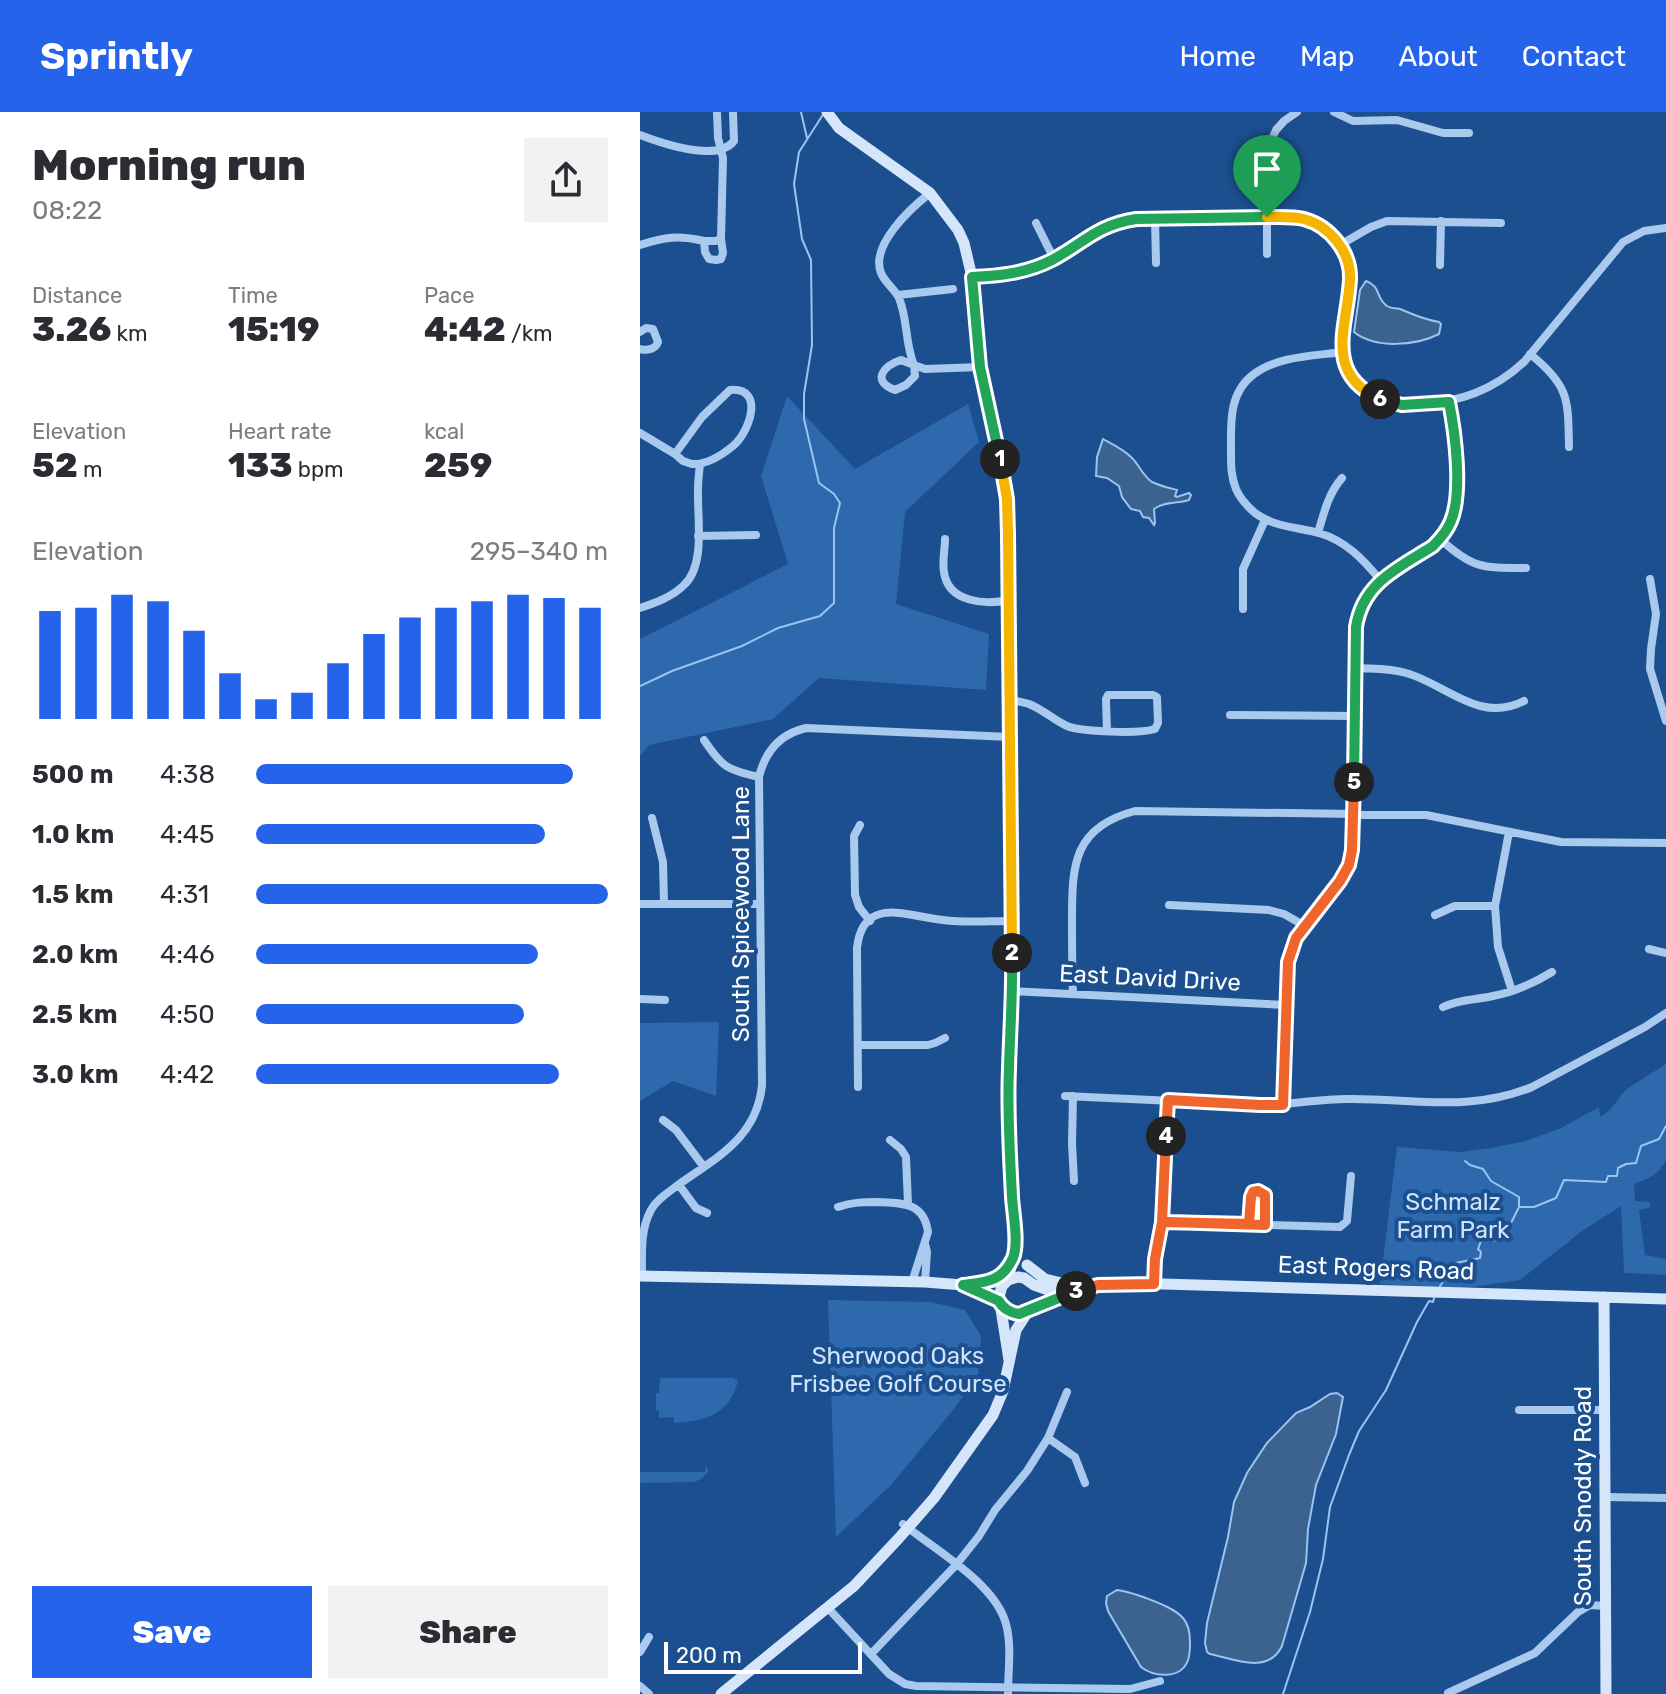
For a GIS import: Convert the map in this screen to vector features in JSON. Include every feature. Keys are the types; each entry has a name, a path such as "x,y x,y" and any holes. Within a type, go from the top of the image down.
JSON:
{"main road":[{"path":"827,112 839,128 930,193 958,230 968,255 984,393 1004,473 1009,600 1013,991 1009,1101 1014,1254 999,1302 1009,1360"},
{"path":"713,1694 851,1580 945,1484 993,1415 1003,1391 1016,1330 1037,1299 1014,1228"},
{"path":"986,1282 1003,1273 1014,1254"},
{"path":"1027,1265 1041,1277 1058,1284 1098,1285"},
{"path":"641,1276 963,1285 1018,1277 1032,1284"},
{"name":"East Rogers Road","path":"1032,1284 1055,1292 1098,1285 1154,1284 1666,1299"},
{"path":"963,1285 999,1302 1014,1313 1024,1313 1030,1309"},
{"name":"East Rogers Road","path":"1030,1309 1085,1288"},
{"name":"South Snoddy Road","path":"1604,1297 1606,1694"},
{"path":"725,1692 854,1586 877,1563 905,1526"}],"street":[{"path":"704,241 709,259 721,259 724,171 717,112"},
{"path":"640,135 687,149 730,147 734,141 733,112"},
{"path":"1267,254 1268,148 1284,115 1297,112"},
{"path":"1334,112 1353,121 1397,120 1443,133 1469,133"},
{"path":"930,193 894,226 879,259 882,276 898,295 914,365 925,369 980,367"},
{"path":"972,277 1019,272 1054,259 1109,225 1136,219 1296,217 1325,229 1340,245 1348,262 1350,279 1342,329 1342,352 1352,378 1377,398 1402,405 1449,402 1494,385 1515,370 1623,242 1644,231 1666,228"},
{"path":"1155,219 1156,263"},
{"path":"1340,245 1371,227 1395,221 1501,223"},
{"path":"1440,265 1441,221"},
{"path":"1036,223 1054,259"},
{"path":"640,245 665,237 683,236 704,241 721,239"},
{"path":"898,295 953,289"},
{"path":"640,332 646,328 653,329 658,342 649,350 640,349"},
{"path":"1342,352 1277,363 1251,376 1237,395 1232,411 1232,477 1243,501 1265,520 1335,539 1350,548 1381,581"},
{"path":"1530,354 1552,372 1562,386 1568,409 1569,447"},
{"path":"640,433 683,461 696,464 732,447 743,433 752,403 750,396 744,391 730,390 702,417 675,454"},
{"path":"1283,1105 1289,954 1296,938 1340,881 1352,850 1358,617 1368,594 1381,581 1433,546 1451,522 1456,496 1456,443 1449,402"},
{"path":"640,608 656,603 686,584 694,571 698,557 696,464"},
{"path":"1318,533 1329,498 1342,478"},
{"path":"1243,609 1243,569 1265,520"},
{"path":"698,536 756,535"},
{"path":"945,539 943,570 957,595 976,601 1009,600"},
{"path":"1440,539 1473,564 1490,568 1526,568"},
{"path":"1650,579 1656,614 1650,669 1666,721"},
{"path":"1356,668 1406,673 1480,706 1507,708 1524,701"},
{"path":"1010,700 1029,704 1073,728 1107,731 1148,731 1155,729 1158,723 1157,697 1108,695 1107,731"},
{"path":"1230,715 1355,716"},
{"name":"South Spicewood Lane","path":"641,1276 642,1224 656,1203 733,1146 753,1119 760,1098 759,777 764,761 776,744 806,728 1010,737"},
{"path":"704,740 717,760 727,767 759,777"},
{"path":"1073,994 1073,871 1087,840 1112,819 1135,811 1426,815 1561,842 1666,843"},
{"path":"652,818 663,862 664,904"},
{"path":"860,825 854,836 855,895 859,907 870,921"},
{"path":"1509,832 1495,906 1498,947 1512,991"},
{"path":"640,904 760,904"},
{"path":"1169,905 1269,910 1284,914 1305,926"},
{"path":"1435,915 1455,906 1495,906"},
{"path":"858,1087 857,948 861,932 870,921 883,913 897,912 942,920 1012,921"},
{"path":"1649,949 1666,953"},
{"path":"1443,1007 1457,1000 1512,991 1552,972"},
{"name":"East David Drive","path":"1013,991 1286,1005"},
{"path":"640,999 665,1000"},
{"path":"1074,1181 1069,1096 1260,1105 1344,1099 1453,1104 1501,1098 1532,1087 1666,1013"},
{"path":"858,1045 928,1045 945,1038"},
{"path":"1154,1284 1162,1222 1168,1100"},
{"path":"663,1120 676,1130 704,1167"},
{"path":"890,1140 906,1157 908,1204"},
{"path":"1162,1222 1340,1227 1347,1221 1351,1176"},
{"path":"679,1185 696,1208 707,1213"},
{"path":"1249,1224 1251,1197 1253,1192 1258,1191 1265,1195 1265,1225"},
{"path":"838,1207 851,1202 898,1203 918,1210 927,1223 928,1232 912,1282"},
{"path":"925,1243 925,1282"},
{"path":"871,1654 956,1565 979,1536 1048,1438 1067,1392"},
{"path":"1519,1410 1604,1410"},
{"path":"1048,1438 1075,1457 1085,1483"},
{"path":"1605,1497 1666,1498"},
{"path":"905,1526 995,1599 1007,1625 1008,1691"},
{"path":"1448,1693 1535,1653 1578,1612 1590,1605 1605,1606"},
{"path":"827,1607 889,1674 905,1684 1008,1691 1130,1689 1160,1681"},
{"path":"640,1652 649,1637"},
{"path":"640,1686 649,1694"}],"green space":[{"path":"787,396 855,469 968,404 979,442 905,512 896,604 989,634 986,690 819,678 773,719 649,745 640,756 640,639 788,564 761,476"},
{"path":"719,1022 716,1096 673,1081 640,1101 640,1023"},
{"name":"Schmalz Farm Park","path":"1666,1064 1666,1160 1653,1175 1634,1184 1635,1201 1649,1202 1651,1207 1639,1210 1645,1255 1666,1259 1666,1275 1624,1273 1621,1206 1582,1231 1520,1280 1444,1291 1441,1287 1380,1284 1397,1147 1459,1152 1526,1141 1561,1128 1599,1107 1600,1117 1611,1109 1625,1090"},
{"name":"Sherwood Oaks Frisbee Golf Course","path":"828,1300 931,1302 965,1310 981,1336 978,1376 891,1485 836,1537"},
{"path":"660,1378 733,1378 738,1381 729,1402 722,1409 706,1418 674,1423 674,1417 659,1418 659,1411 656,1410"},
{"path":"705,1467 708,1472 695,1482 640,1483 640,1472 705,1472"}],"shaded area":[{"path":"1366,281 1374,286 1387,306 1439,322 1439,334 1396,344 1373,341 1354,332 1360,290"},
{"path":"1103,439 1128,454 1152,482 1177,490 1177,497 1189,493 1189,500 1154,509 1154,525 1140,511 1131,509 1122,497 1119,486 1107,478 1096,476 1097,457"},
{"path":"1337,1393 1343,1397 1336,1434 1316,1485 1306,1563 1282,1646 1276,1655 1259,1663 1210,1654 1205,1643 1207,1623 1234,1502 1247,1473 1267,1443 1296,1413"},
{"path":"1117,1590 1161,1604 1183,1618 1189,1630 1190,1651 1180,1671 1167,1675 1141,1667 1108,1611 1107,1596"}],"waterway":[{"path":"801,112 807,138"},
{"path":"640,686 742,646 778,628 820,616 834,603 834,528 840,503 819,483 804,419 804,394 812,345 811,260 802,239 794,184 799,152 824,113"},
{"path":"1465,1161 1483,1169 1491,1181 1519,1197 1519,1207 1534,1207 1556,1198 1564,1180 1606,1182 1608,1176 1617,1176 1618,1168 1636,1163 1641,1146 1659,1139 1666,1126"},
{"path":"1440,1286 1456,1263 1480,1258 1478,1249 1481,1241 1494,1241 1497,1232 1509,1227 1519,1207"},
{"path":"1283,1694 1310,1612 1323,1559 1330,1507 1349,1455 1359,1431 1386,1390 1417,1322 1434,1298"}],"route":[{"path":"1267,217 1125,221 1101,228 1054,259 1031,268 1004,275 972,277 984,393 1004,473 1007,499 1013,991 1009,1122 1015,1249 1007,1269 999,1276 986,1282 963,1285 999,1301 1014,1313 1024,1313 1098,1285 1154,1284 1156,1249 1162,1222 1249,1224 1251,1197 1253,1192 1260,1191 1265,1195 1265,1225 1162,1222 1168,1100 1283,1105 1289,954 1296,938 1340,881 1349,865 1352,850 1358,617 1374,587 1433,546 1446,531 1454,513 1456,443 1449,402 1394,404 1377,398 1358,385 1345,364 1342,352 1342,329 1350,279 1348,262 1340,245 1331,234 1303,219 1267,217"}]}
